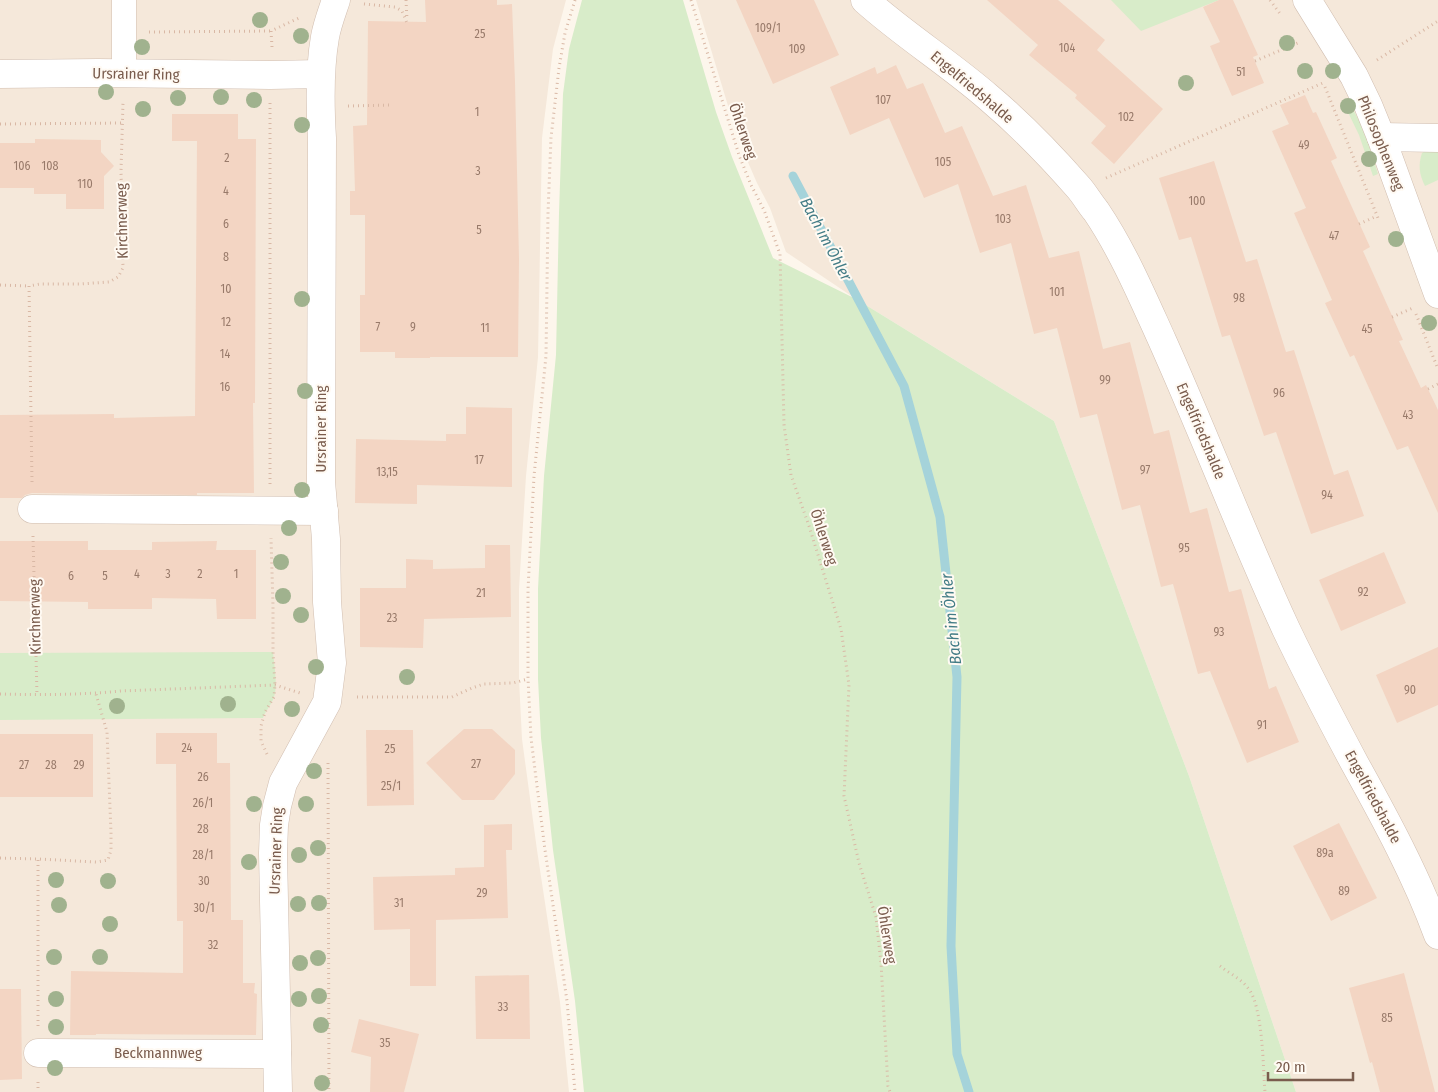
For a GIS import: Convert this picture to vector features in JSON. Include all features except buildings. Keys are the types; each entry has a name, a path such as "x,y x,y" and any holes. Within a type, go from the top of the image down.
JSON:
{"street":[{"path":"124,0 124,74"},
{"name":"Engelfriedshalde","path":"865,0 988,97 1039,145 1081,190 1111,234 1135,279 1200,426 1232,508 1287,630 1309,676 1408,862 1438,935"},
{"name":"Philosophenweg","path":"1306,0 1337,47 1368,105 1438,294"},
{"path":"320,74 325,36 336,2"},
{"name":"Ursrainer Ring","path":"0,74 320,74 322,138 321,482 332,663 327,702 283,783 276,811 273,853 278,1092"},
{"path":"1381,137 1438,138"},
{"path":"32,508 324,511"},
{"name":"Beckmannweg","path":"38,1053 277,1054"}],"path":[{"path":"336,2 395,7 402,11 407,23 406,0"},
{"path":"575,0 565,33 551,138 546,356 534,476 528,589 528,679 531,738 567,1001 576,1092"},
{"name":"Öhlerweg","path":"691,0 739,155 764,210 780,254 784,425 791,475 841,629 849,685 844,796 858,863 876,917 881,963 888,1086 890,1092"},
{"path":"1270,0 1286,21"},
{"path":"124,32 271,31 304,14"},
{"path":"1381,58 1438,21"},
{"path":"271,31 270,510 275,685 274,697 265,712 261,726 261,740 264,750 283,783"},
{"path":"1297,37 1303,47"},
{"path":"1255,61 1300,42"},
{"path":"1081,190 1350,71"},
{"name":"Kirchnerweg","path":"0,285 29,286 109,282 118,276 123,268 121,171 124,74"},
{"path":"1319,75 1380,224"},
{"path":"320,106 390,105"},
{"path":"0,124 122,123"},
{"path":"1360,224 1377,216"},
{"name":"Kirchnerweg","path":"29,286 37,695"},
{"path":"1392,317 1413,306 1438,369"},
{"path":"1428,389 1438,384"},
{"path":"0,694 96,694 121,691 275,685 327,702 346,697 452,697 484,684 513,683 528,679"},
{"path":"0,858 97,862 108,860 111,850 112,833 107,732 96,694"},
{"path":"329,1092 328,762 330,755"},
{"path":"38,859 38,1092"},
{"path":"1220,966 1248,988 1256,1001 1264,1092"}],"shaded area":[{"path":"0,0 566,0 553,49 542,138 538,357 526,476 519,589 519,679 522,739 560,1002 569,1092 0,1092"},
{"path":"696,0 1438,0 1438,1092 1296,1092 1189,776 1054,421 856,299 786,252 770,208 744,153"}],"green space":[{"path":"582,0 683,0 716,112 773,258 856,299 1054,421 1189,776 1296,1092 584,1092 575,1001 553,850 541,738 538,679 538,589 544,476 556,355 563,94 569,49"},
{"path":"1111,0 1219,0 1141,31"},
{"path":"1348,100 1365,132 1378,174 1373,176 1359,135 1343,102"},
{"path":"1431,148 1438,149 1438,180 1425,186 1420,173 1420,162 1422,153"},
{"path":"273,652 276,681 275,692 273,700 263,718 0,720 0,653"}],"waterway":[{"name":"Bach im Öhler","path":"793,176 904,386 940,517 957,677 951,946 957,1054 969,1092"}]}
